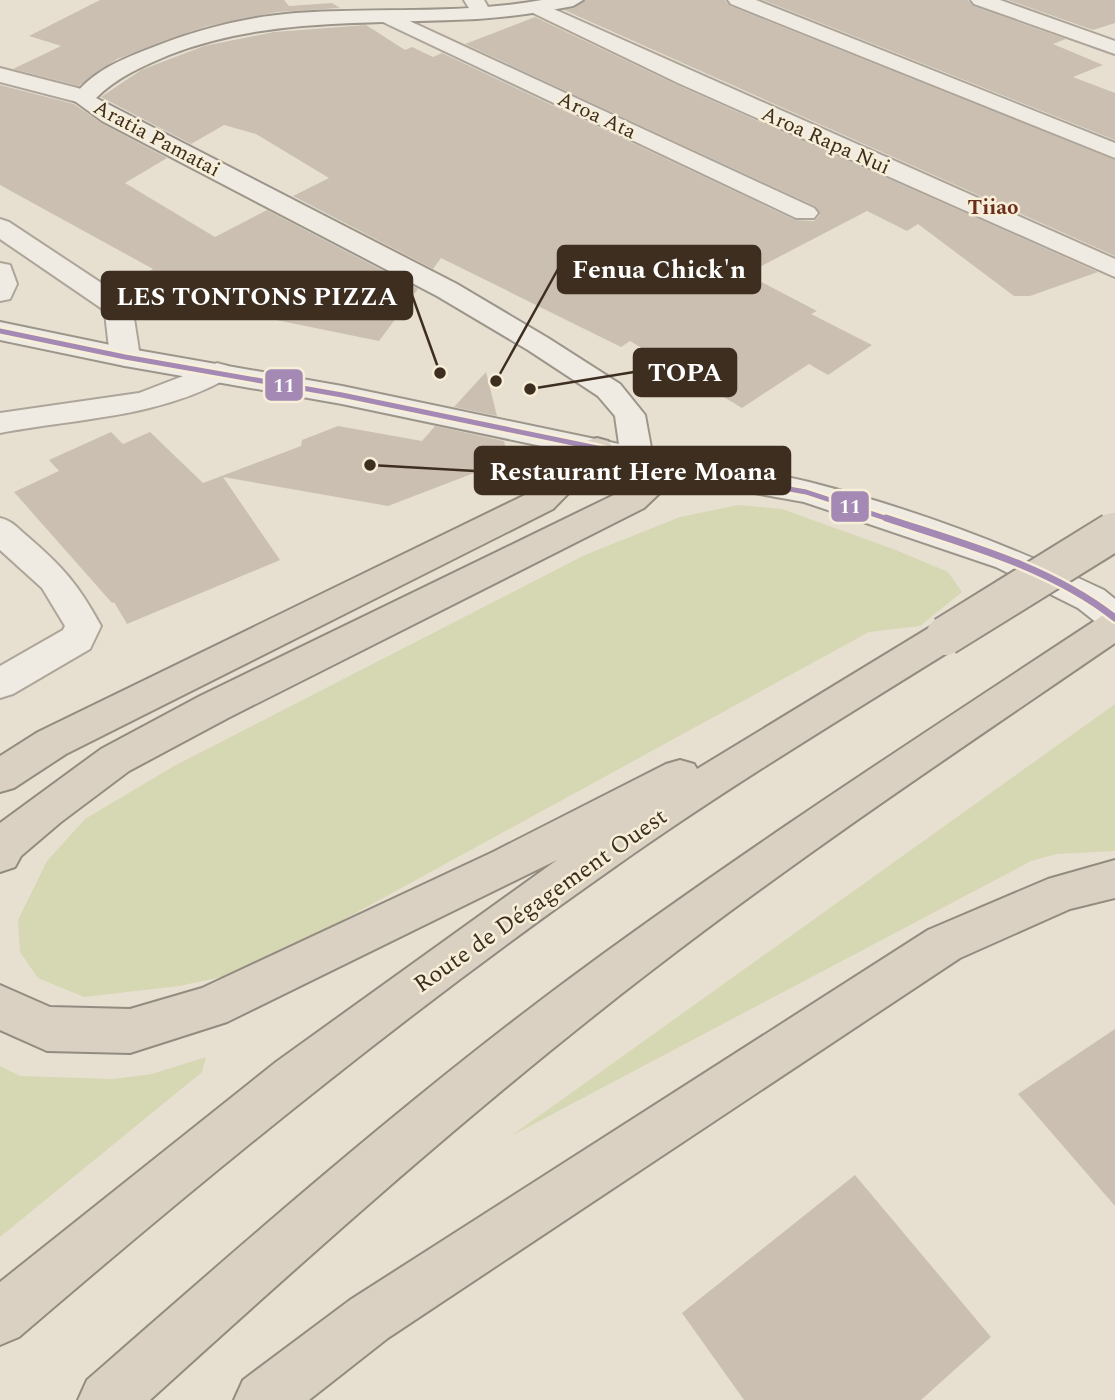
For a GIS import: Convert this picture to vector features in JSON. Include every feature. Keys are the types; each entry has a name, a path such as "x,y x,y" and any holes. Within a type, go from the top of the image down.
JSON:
{"highway":[{"path":"0,776 51,743 541,501 597,448"},
{"path":"0,854 6,843 115,760 214,707 632,500 653,463"},
{"name":"Route de Dégagement Ouest","path":"0,1318 82,1248 332,1047 596,857 719,775 1114,531"},
{"path":"107,1400 348,1186 634,957 740,879 1115,625"},
{"path":"0,1007 47,1029 130,1031 210,1007 508,865 945,636"},
{"path":"263,1400 369,1319 944,944 1063,892 1115,879"}],"street":[{"name":"Aratia Pamatai","path":"573,0 538,8 478,7 390,18 285,21 223,30 144,58 96,83 83,99 110,117 446,290 609,390 630,415 653,463"},
{"path":"738,0 1115,151"},
{"path":"981,0 1115,48"},
{"name":"Aroa Rapa Nui","path":"538,8 674,73 1115,269"},
{"name":"Aroa Ata","path":"390,18 805,213"},
{"path":"0,75 85,97"},
{"path":"0,227 111,302 119,312 125,357"},
{"path":"0,271 3,284 0,293"},
{"path":"0,331 597,448 653,463 755,481 868,510 1007,559 1091,599 1115,618"},
{"path":"0,423 161,399 197,385 217,372"},
{"path":"0,528 12,544 42,567 65,592 83,626 77,639 0,684"}],"green space":[{"path":"738,505 782,509 896,550 948,572 962,592 920,626 869,632 250,971 179,986 84,997 38,978 20,952 18,920 47,861 85,819 174,766 585,555 680,517"},
{"path":"1115,704 1115,851 1057,854 1031,861 511,1136"},
{"path":"206,1057 202,1072 0,1237 0,1066 20,1076 113,1079 152,1074"}],"building":[{"path":"100,0 284,0 289,6 332,3 340,8 277,12 204,27 117,59 79,86 13,69 61,46 29,36"},
{"path":"585,0 725,0 730,6 1115,160 1115,256 564,10 574,8"},
{"path":"763,0 968,0 973,6 1066,39 1053,44 1103,65 1073,77 1115,93 1115,140"},
{"path":"1008,0 1115,0 1115,23 1093,30"},
{"path":"535,17 677,85 1098,272 1030,296 1014,296 918,224 907,231 867,211 746,274 817,311 811,314 872,345 828,375 809,364 742,408 630,341 621,347 441,258 433,269 293,196 329,178 256,134 224,125 191,144 101,97 141,70 204,46 274,32 366,25 405,50 412,47 433,57 442,53 795,220 814,221 820,215 815,206 465,44"},
{"path":"0,85 74,104 101,123 167,158 125,183 215,237 267,210 418,289 379,341 118,288 153,269 0,185"},
{"path":"486,372 497,416 454,407"},
{"path":"338,426 422,441 435,426 504,441 507,453 495,465 388,506 223,477 280,560 127,624 114,602 112,603 14,492 59,471 49,460 111,432 123,444 150,432 203,483 301,446 302,440"},
{"path":"1115,1029 1115,1206 1018,1094"},
{"path":"855,1175 991,1337 921,1400 744,1400 682,1313"}],"transit line":[{"name":"11","path":"0,331 125,357 342,395 597,448 670,468 806,492 1008,559 1091,599 1115,618"}],"place":[{"name":"LES TONTONS PIZZA","path":"440,373"},
{"name":"Fenua Chick'n","path":"496,381"},
{"name":"TOPA","path":"530,389"},
{"name":"Restaurant Here Moana","path":"370,465"}],"district":[{"name":"Tiiao","path":"993,207"}]}
